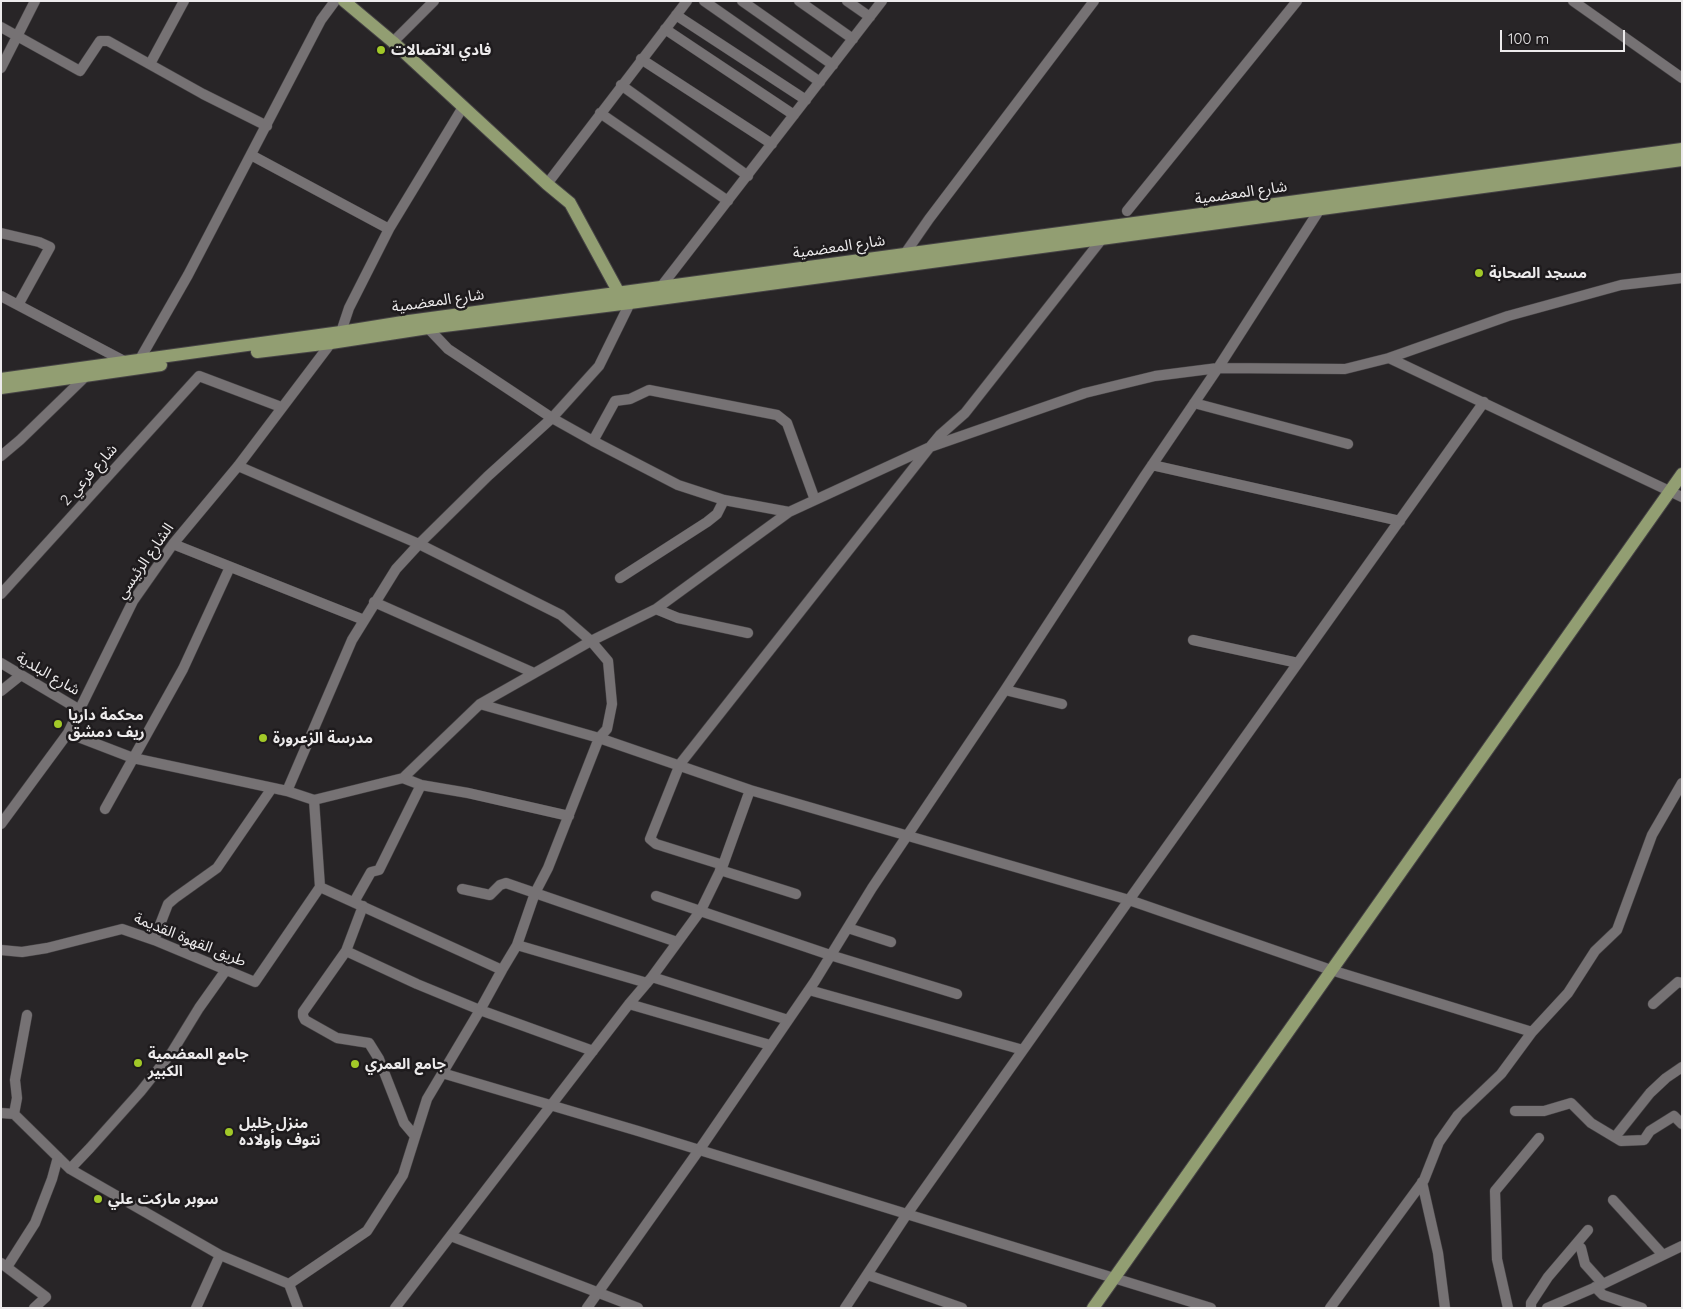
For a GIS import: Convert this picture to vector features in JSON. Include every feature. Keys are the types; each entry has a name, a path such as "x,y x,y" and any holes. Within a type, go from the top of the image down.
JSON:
{"main road":[{"path":"344,1 393,42 546,184 570,203 619,293"},
{"name":"شارع المعضمية","path":"1,378 341,332 410,326 428,328 630,303 1320,210 1339,201 1682,149"},
{"name":"شارع المعضمية","path":"1,388 200,359 331,343 410,326 619,293 904,255 1682,160"},
{"path":"1093,1308 1682,474"}],"street":[{"path":"1,68 36,1"},
{"path":"150,64 184,1"},
{"path":"140,360 188,275 321,20 335,1"},
{"path":"393,42 434,1"},
{"path":"546,184 687,1"},
{"path":"704,1 820,82"},
{"path":"742,1 833,65"},
{"path":"799,1 853,39"},
{"path":"847,1 870,17"},
{"path":"660,288 882,1"},
{"path":"904,255 929,219 1094,1"},
{"path":"1127,211 1297,1"},
{"path":"1573,1 1682,78"},
{"path":"676,15 806,100"},
{"path":"1,27 80,72 100,41 108,41 267,126"},
{"path":"665,29 794,115"},
{"path":"641,59 772,144"},
{"path":"621,85 748,176"},
{"path":"341,332 350,308 389,229 463,107"},
{"path":"600,113 728,201"},
{"path":"251,155 389,229"},
{"path":"587,1308 809,990 830,954 907,836 1218,368 1320,210"},
{"path":"1,233 39,242 50,247 18,305"},
{"path":"796,894 656,844 650,839 680,764 930,447 940,435 965,413 1102,239"},
{"path":"68,733 133,758 287,791 314,800 403,778 480,704 591,641 656,610 789,512 930,447 1085,394 1155,376 1218,368 1345,369 1389,358 1508,316 1622,285 1682,278"},
{"path":"1,296 124,361"},
{"path":"287,791 352,640 396,569 488,476 552,418 599,366 630,303"},
{"path":"428,328 448,348 552,418 678,485 724,500 789,512"},
{"name":"الشارع الرئيسي","path":"1,824 68,733 133,600 173,544 238,466 341,332"},
{"path":"1389,358 1682,496"},
{"name":"شارع فرعي 2","path":"1,594 199,376 281,408"},
{"path":"1,456 85,377"},
{"path":"593,441 615,401 630,399 649,390 778,415 787,423 815,500"},
{"path":"845,1308 907,1214 1484,402"},
{"path":"1194,403 1348,444"},
{"path":"1152,465 1400,521"},
{"path":"238,466 419,544 560,615 591,641 608,661 612,704 607,729 599,738 517,945 427,1099 403,1175 367,1231 289,1284"},
{"path":"620,578 707,522 716,514 724,500"},
{"path":"173,544 364,620"},
{"path":"105,808 183,669 230,567"},
{"path":"374,602 534,674"},
{"path":"656,610 678,618 748,633"},
{"path":"1193,640 1298,663"},
{"name":"شارع البلدية","path":"1,663 80,710"},
{"path":"1,691 21,675"},
{"path":"1005,690 1062,704"},
{"path":"480,704 599,738 680,764 750,790 1129,900 1331,970 1532,1032"},
{"path":"403,778 421,785 468,793 569,816"},
{"path":"1330,1308 1424,1180 1439,1142 1458,1115 1501,1074 1532,1032 1568,993 1595,950 1617,930 1652,835 1682,783"},
{"path":"415,1136 404,1123 379,1059 369,1044 337,1038 305,1020 303,1012 346,951 359,904 371,872 379,870 421,785"},
{"path":"154,940 168,904 217,868 272,788"},
{"path":"396,1308 701,910 722,867 750,790"},
{"path":"314,800 320,887 502,970"},
{"path":"462,889 490,895 506,882 677,942"},
{"name":"طريق القهوة القديمة","path":"1,950 22,952 122,929 154,940 256,982 320,887"},
{"path":"656,896 957,994"},
{"path":"848,928 891,942"},
{"path":"517,945 788,1020"},
{"path":"346,951 417,984 480,1010 593,1051"},
{"path":"70,1168 90,1148 172,1052 199,1008 226,970"},
{"path":"1653,1004 1678,982 1682,983"},
{"path":"809,990 1023,1050"},
{"path":"629,1004 770,1045"},
{"path":"27,1015 15,1080 17,1098 5,1114 70,1168 220,1255 289,1284 298,1308"},
{"path":"1615,1137 1650,1093 1666,1078 1682,1067"},
{"path":"442,1073 553,1105 1212,1308"},
{"path":"1515,1111 1544,1111 1571,1103 1591,1123 1621,1141 1644,1140 1650,1131 1674,1116 1682,1124"},
{"path":"1508,1308 1497,1259 1495,1192 1539,1138"},
{"path":"34,1308 46,1298 4,1265 35,1223 52,1179 58,1157"},
{"path":"1422,1182 1438,1253 1445,1308"},
{"path":"1613,1200 1663,1255"},
{"path":"1530,1308 1548,1277 1588,1230"},
{"path":"451,1236 638,1308"},
{"path":"1576,1244 1581,1248 1585,1264 1606,1296 1642,1308"},
{"path":"1547,1308 1599,1286 1682,1246"},
{"path":"196,1308 220,1255"},
{"path":"868,1275 962,1308"}],"place":[{"name":"فادي الاتصالات","path":"381,50"},
{"name":"مسجد الصحابة","path":"1479,273"},
{"name":"محكمة داريا ريف دمشق","path":"58,724"},
{"name":"مدرسة الزعرورة","path":"263,738"},
{"name":"جامع المعضمية الكبير","path":"138,1063"},
{"name":"جامع العمري","path":"355,1064"},
{"name":"منزل خليل نتوف وأولاده","path":"229,1132"},
{"name":"سوبر ماركت علي","path":"98,1199"}]}
